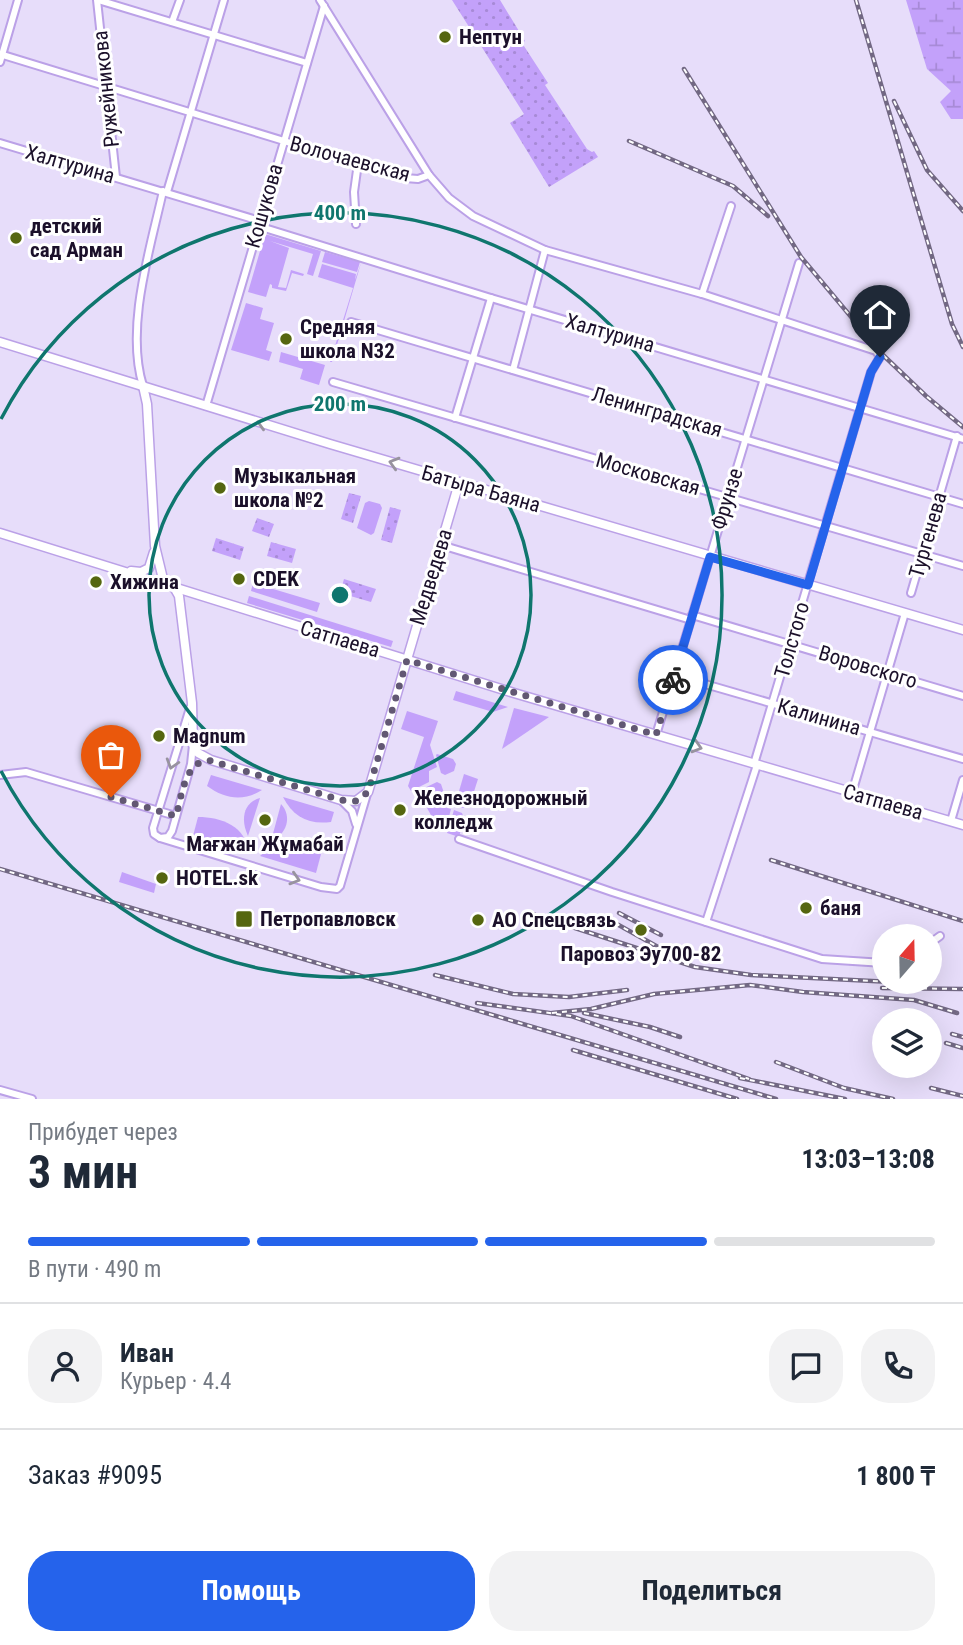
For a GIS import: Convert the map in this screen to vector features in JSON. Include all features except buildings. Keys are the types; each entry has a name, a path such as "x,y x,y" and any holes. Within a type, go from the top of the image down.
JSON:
{"street":[{"path":"1,57 18,0"},
{"path":"98,0 307,63"},
{"name":"Ружейникова","path":"98,0 116,177"},
{"path":"172,22 180,0"},
{"path":"160,838 170,835 190,769 193,745 192,703 179,599 175,589 163,579 155,546 147,404 138,361 138,303 165,192 224,0"},
{"path":"322,3 429,176"},
{"name":"Кошукова","path":"206,406 307,63 322,3"},
{"name":"Волочаевская","path":"1,57 412,180 429,176 449,198 472,216 545,250 702,294 872,349 880,357"},
{"name":"Халтурина","path":"0,143 165,192 491,298 960,437"},
{"path":"356,225 354,192 358,163"},
{"path":"702,294 731,206"},
{"path":"513,370 545,250"},
{"name":"Фрунзе","path":"656,735 799,263"},
{"path":"455,418 491,298"},
{"name":"Ленинградская","path":"351,322 963,504"},
{"name":"Батыра Баяна","path":"0,342 459,483 963,630"},
{"name":"Толстого","path":"706,922 860,407 871,372 880,357"},
{"name":"Московская","path":"333,382 963,566"},
{"path":"147,404 149,392 159,392"},
{"name":"Тургенева","path":"911,593 960,437"},
{"name":"Медведева","path":"368,792 459,483"},
{"name":"Сатпаева","path":"0,533 514,693 963,825"},
{"name":"Воровского","path":"441,545 963,695"},
{"path":"116,570 138,572 147,569 152,563 155,546"},
{"path":"144,579 156,576 158,565"},
{"path":"852,793 905,613"},
{"name":"Калинина","path":"674,676 963,759"},
{"path":"192,703 153,830 160,838 321,887 337,889 368,792"},
{"path":"193,745 201,755 211,760 341,800 356,801 368,792"},
{"path":"190,769 200,761 211,760"},
{"path":"0,775 26,772 176,816"},
{"path":"951,821 963,780"},
{"path":"341,800 352,811 356,829"},
{"path":"459,839 822,959 872,962"},
{"path":"0,1090 32,1099"}],"green space":[{"path":"452,0 500,0 525,41 522,43 548,83 545,85 587,149 594,151 598,157 549,187 510,123 524,114"},
{"path":"906,0 963,0 963,119 951,119 940,102 951,91 927,69"},
{"path":"265,234 321,251 313,276 307,274 313,254 270,241 289,248 278,287 286,288 291,270 304,274 292,273 286,291 272,288 270,284 266,297 248,292"},
{"path":"325,252 360,262 357,272 322,262"},
{"path":"361,263 330,362 353,288 318,277 322,264 356,274 355,280"},
{"path":"246,303 263,308 260,319 274,323 266,350 272,352 269,361 231,350"},
{"path":"281,352 325,365 319,385 300,379 303,369 279,362"},
{"path":"349,493 361,496 353,523 341,519"},
{"path":"369,501 380,504 382,508 371,535 357,528 365,503"},
{"path":"390,507 401,510 392,543 381,540"},
{"path":"257,518 274,524 269,537 252,531"},
{"path":"216,538 244,547 240,560 212,551"},
{"path":"271,542 296,549 292,563 267,556"},
{"path":"344,579 376,589 371,602 340,593"},
{"path":"253,583 320,603 317,612 251,591"},
{"path":"249,596 393,641 391,647 247,603"},
{"path":"456,691 508,707 493,712 453,700"},
{"path":"514,708 549,717 502,749"},
{"path":"407,711 438,721 430,745 437,767 429,771 429,782 411,791 408,786 424,737 401,729"},
{"path":"437,754 453,759 456,764 454,771 445,775 441,773"},
{"path":"464,774 478,779 470,804 463,808 455,805"},
{"path":"211,775 262,790 248,796 227,796 207,786"},
{"path":"437,782 441,784 447,802 416,792"},
{"path":"283,797 334,812 331,822 302,818"},
{"path":"260,798 248,836 244,824 246,808"},
{"path":"423,801 451,809 445,832 440,831"},
{"path":"281,804 287,814 286,825 281,835 271,841"},
{"path":"454,810 462,813 464,818 459,837 447,833"},
{"path":"198,817 224,821 238,830 247,844 248,853 193,836"},
{"path":"289,841 321,854 316,873 260,856 273,845"},
{"path":"122,872 156,884 154,893 119,882"}],"railway":[{"path":"856,0 952,324 963,347"},
{"path":"684,69 801,257 883,355 963,427"},
{"path":"894,101 927,170 963,211"},
{"path":"629,141 733,186 768,216"},
{"path":"771,860 963,921"},
{"path":"0,869 776,1099"},
{"path":"619,913 661,935"},
{"path":"532,914 695,967 751,975 872,981"},
{"path":"615,923 658,947"},
{"path":"435,975 513,994 569,997 627,990"},
{"path":"552,1013 591,1009 654,994 750,985 803,992 914,1000 957,1013"},
{"path":"942,989 963,989"},
{"path":"477,1003 571,1016 749,1079"},
{"path":"584,1013 650,1027 680,1037"},
{"path":"952,1034 963,1037"},
{"path":"946,1043 963,1048"},
{"path":"573,1050 737,1099"},
{"path":"776,1062 844,1088 893,1099"},
{"path":"740,1078 845,1099"},
{"path":"931,1088 963,1096"}],"way so far":[{"path":"111,797 176,816 190,769 200,761 211,760 341,800 356,801 368,792 407,660 656,735 673,680"}],"place":[{"name":"Нептун","path":"445,37"},
{"name":"детский сад Арман","path":"16,238"},
{"name":"Средняя школа N32","path":"286,339"},
{"name":"Музыкальная школа №2","path":"220,488"},
{"name":"CDEK","path":"239,579"},
{"name":"Хижина","path":"96,582"},
{"name":"Magnum","path":"159,736"},
{"name":"Железнодорожный колледж","path":"400,810"},
{"name":"Мағжан Жұмабай","path":"265,820"},
{"name":"HOTEL.sk","path":"162,878"},
{"name":"баня","path":"806,908"},
{"name":"Петропавловск","path":"244,919"},
{"name":"АО Спецсвязь","path":"478,920"},
{"name":"Паровоз Эу700-82","path":"641,930"}],"route":[{"path":"673,680 710,557 808,585 871,372 880,357"}]}
